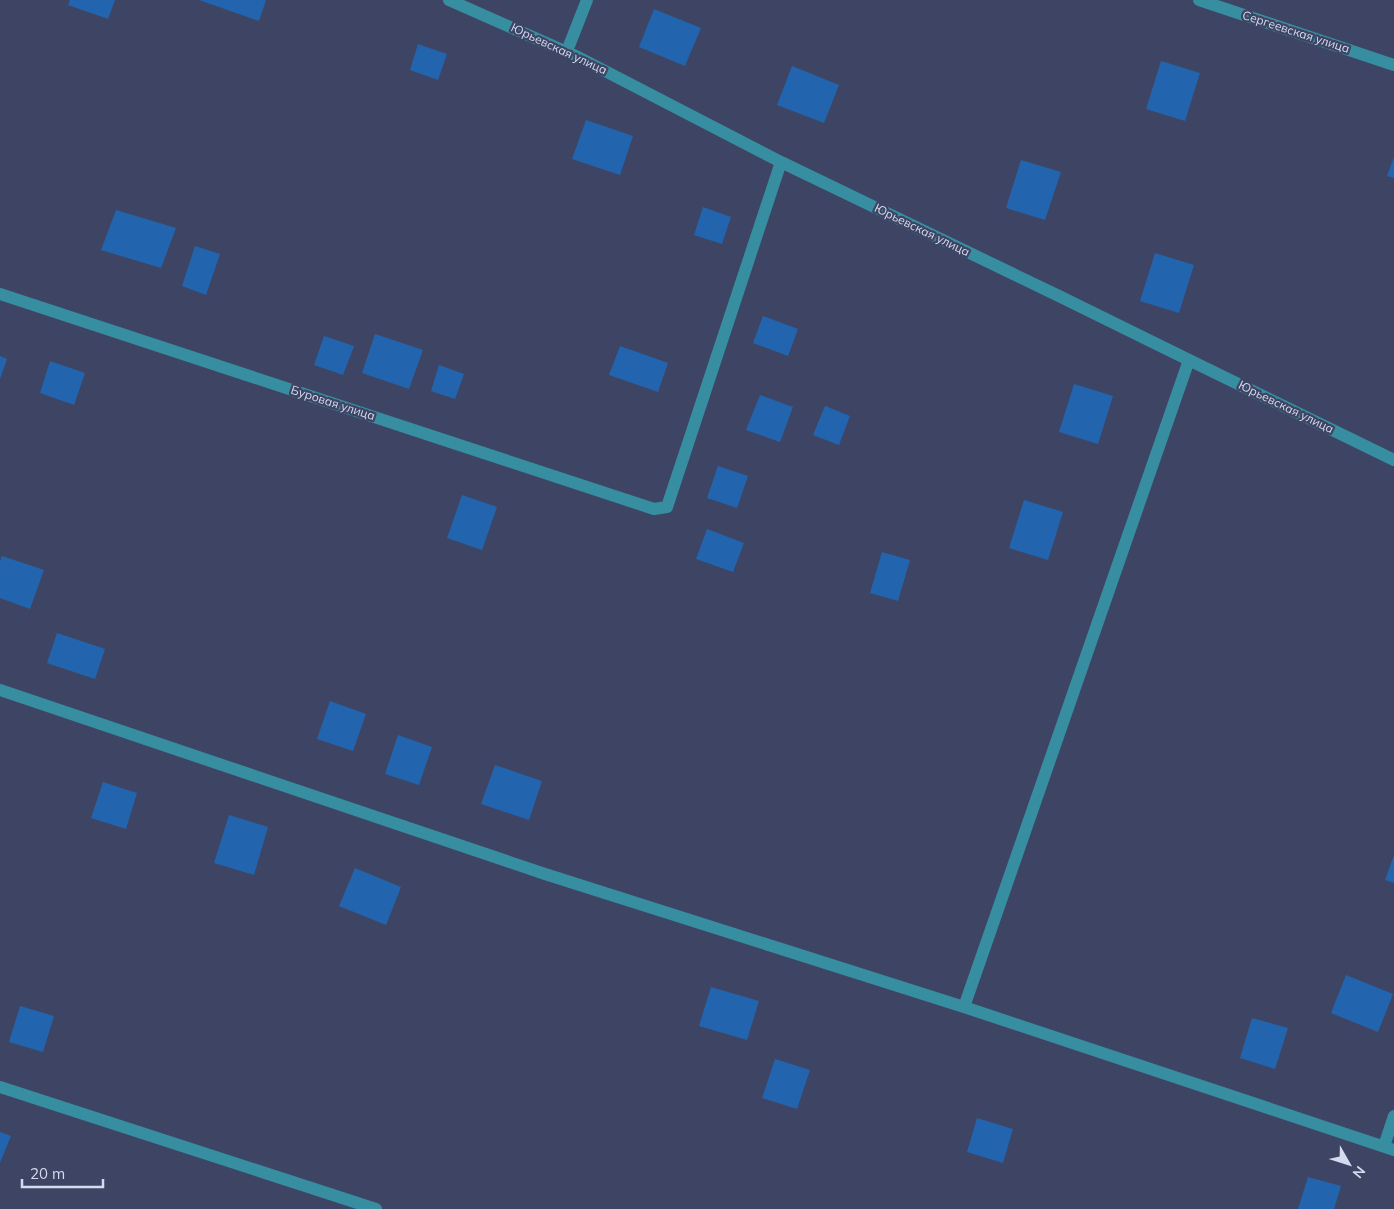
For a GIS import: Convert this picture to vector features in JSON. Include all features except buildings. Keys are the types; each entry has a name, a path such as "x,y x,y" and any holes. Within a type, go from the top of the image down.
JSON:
{"street":[{"name":"Юрьевская улица","path":"449,0 567,52 781,162 1394,460"},
{"path":"567,52 587,0"},
{"name":"Сергеевская улица","path":"1199,0 1394,65"},
{"name":"Буровая улица","path":"0,294 654,509 667,507 781,162"},
{"path":"964,1008 1188,360"},
{"path":"0,690 545,874 964,1008 1389,1148 1394,1116"},
{"path":"0,1087 376,1209"}]}
